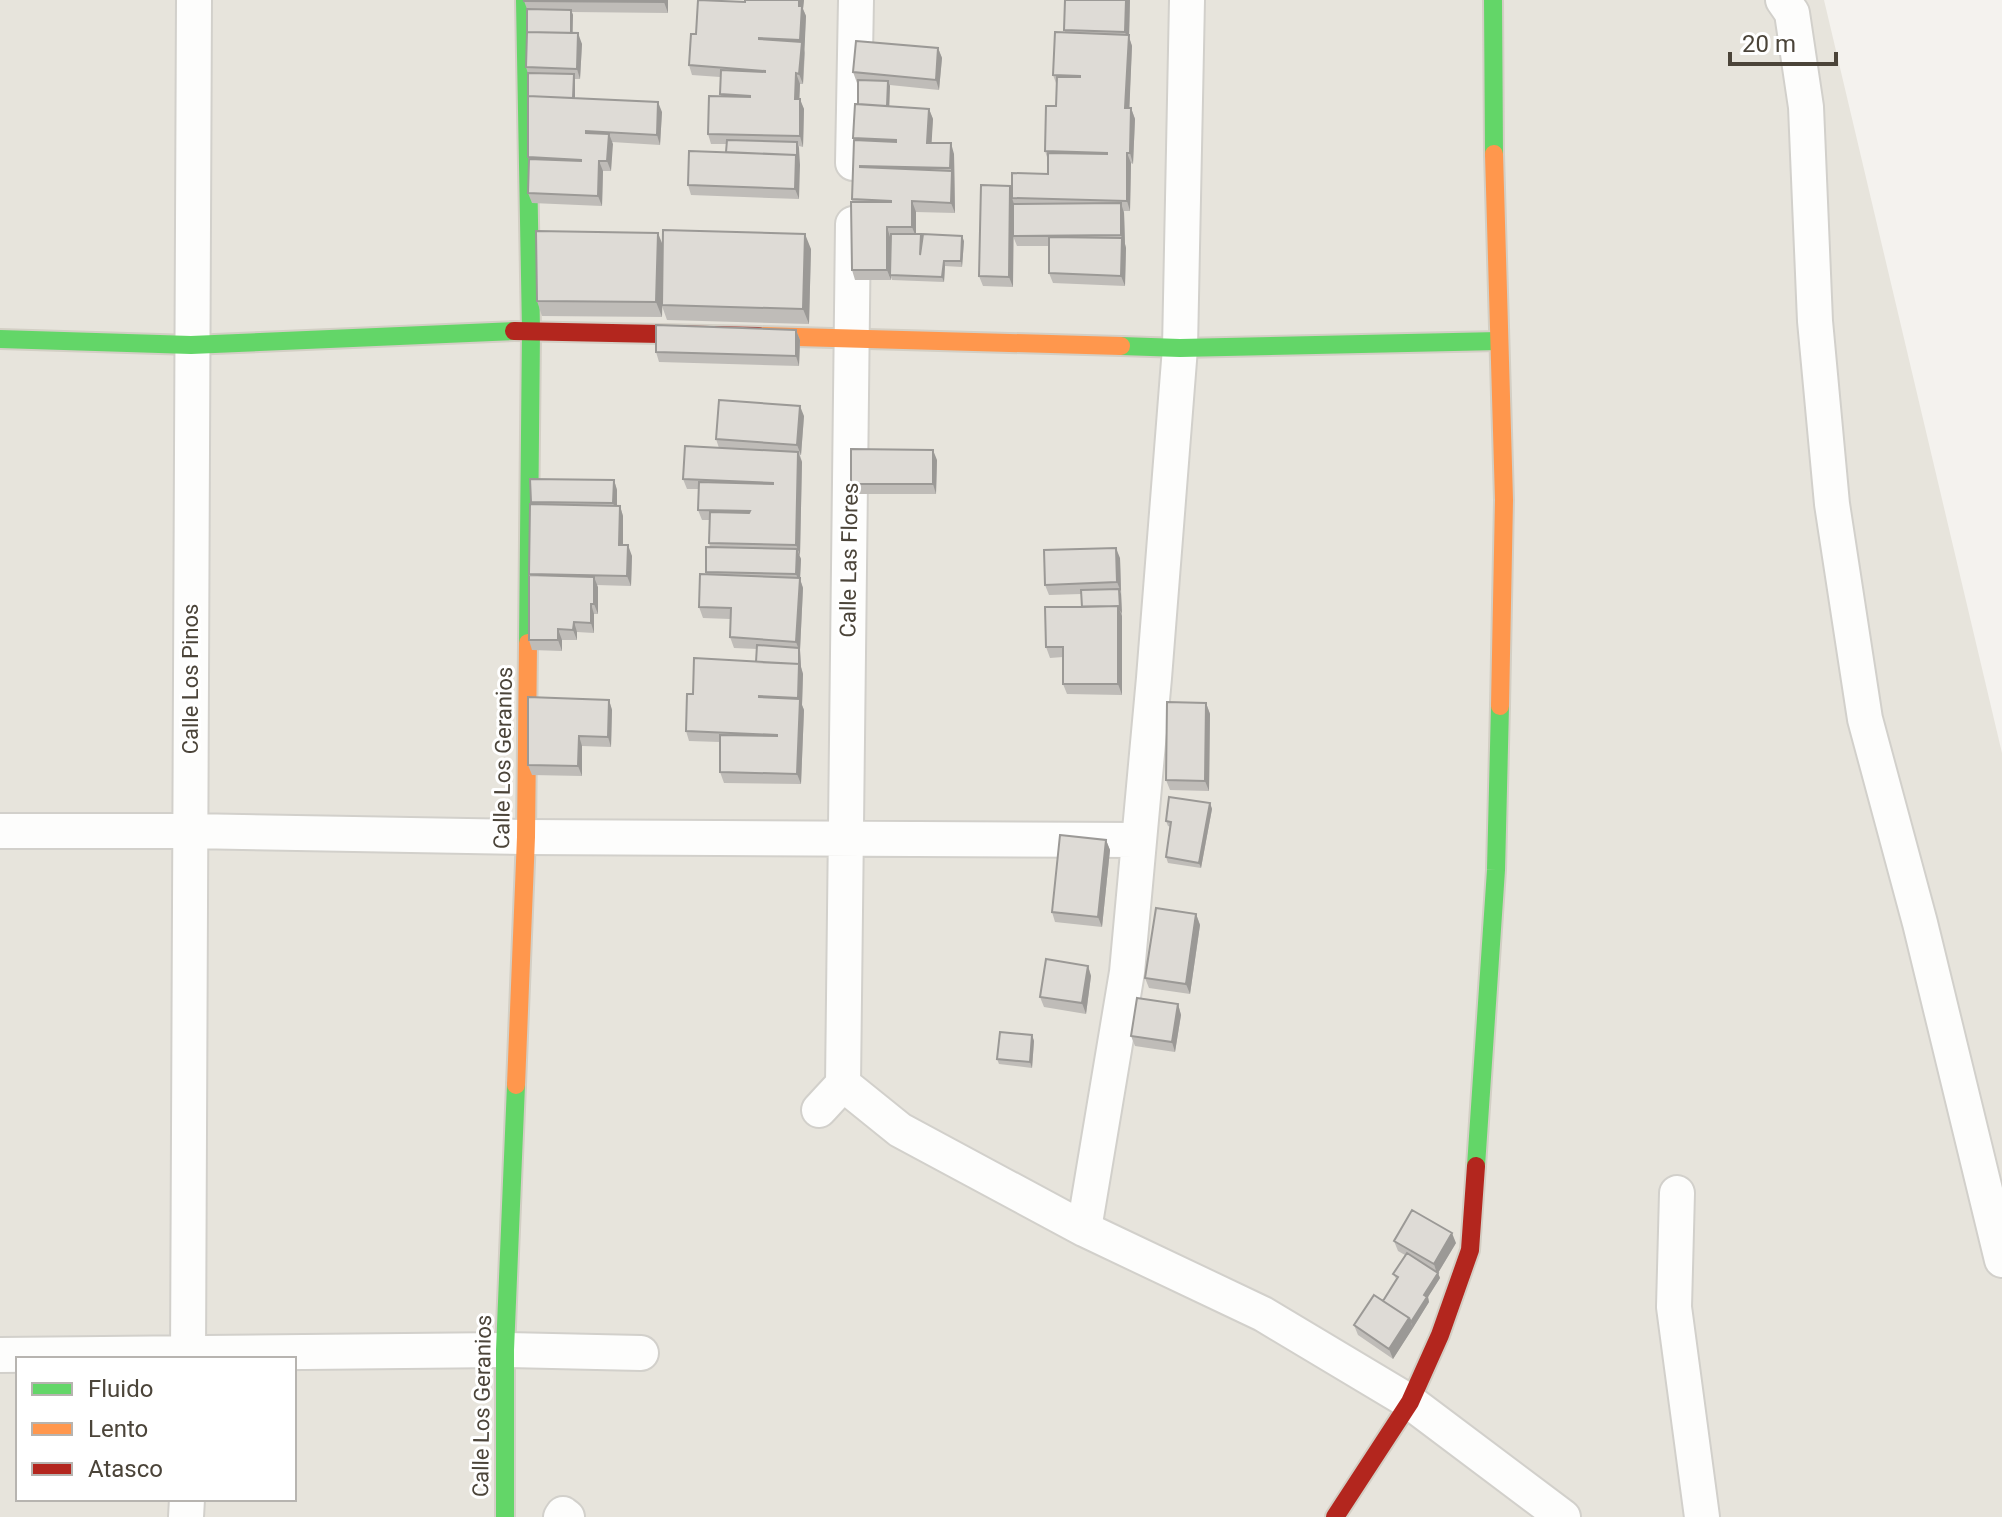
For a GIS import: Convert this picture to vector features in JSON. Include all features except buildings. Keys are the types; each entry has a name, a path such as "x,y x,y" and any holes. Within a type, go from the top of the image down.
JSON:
{"street":[{"name":"Calle Los Pinos","path":"188,1357 194,0"},
{"name":"Calle Los Geranios","path":"505,1517 505,1350 526,837 531,330 525,0"},
{"name":"Calle Las Flores","path":"843,1084 856,0"},
{"path":"1084,1229 1127,972 1154,678 1180,348 1187,0"},
{"path":"1335,1517 1410,1402 1440,1335 1470,1250 1496,870 1504,500 1494,180 1493,0"},
{"path":"1783,0 1792,13 1806,107 1815,321 1832,504 1865,719 1920,923 2002,1260"},
{"path":"0,339 191,345 531,330 1180,348 1499,341"},
{"path":"0,831 1139,840"},
{"path":"819,1110 843,1084 900,1130 1084,1229 1263,1314 1410,1402 1563,1517"},
{"path":"1677,1193 1674,1307 1702,1517"},
{"path":"0,1355 188,1357 505,1350 641,1353"},
{"path":"561,1517 563,1514 567,1517"}],"shaded area":[{"path":"0,0 1824,0 2002,753 2002,1517 0,1517"}],"traffic: fast":[{"path":"525,0 531,330 528,643"},
{"path":"1493,0 1494,154"},
{"path":"0,339 191,345 514,331"},
{"path":"1121,346 1180,348 1499,341"},
{"path":"1476,1166 1496,870 1500,706"},
{"path":"505,1517 505,1350 516,1085"}],"traffic: slow":[{"path":"1494,154 1504,500 1500,706"},
{"path":"758,336 1121,346"},
{"path":"516,1085 526,837 528,643"}],"traffic: jam":[{"path":"514,331 758,336"},
{"path":"1335,1517 1410,1402 1440,1335 1470,1250 1476,1166"}]}
